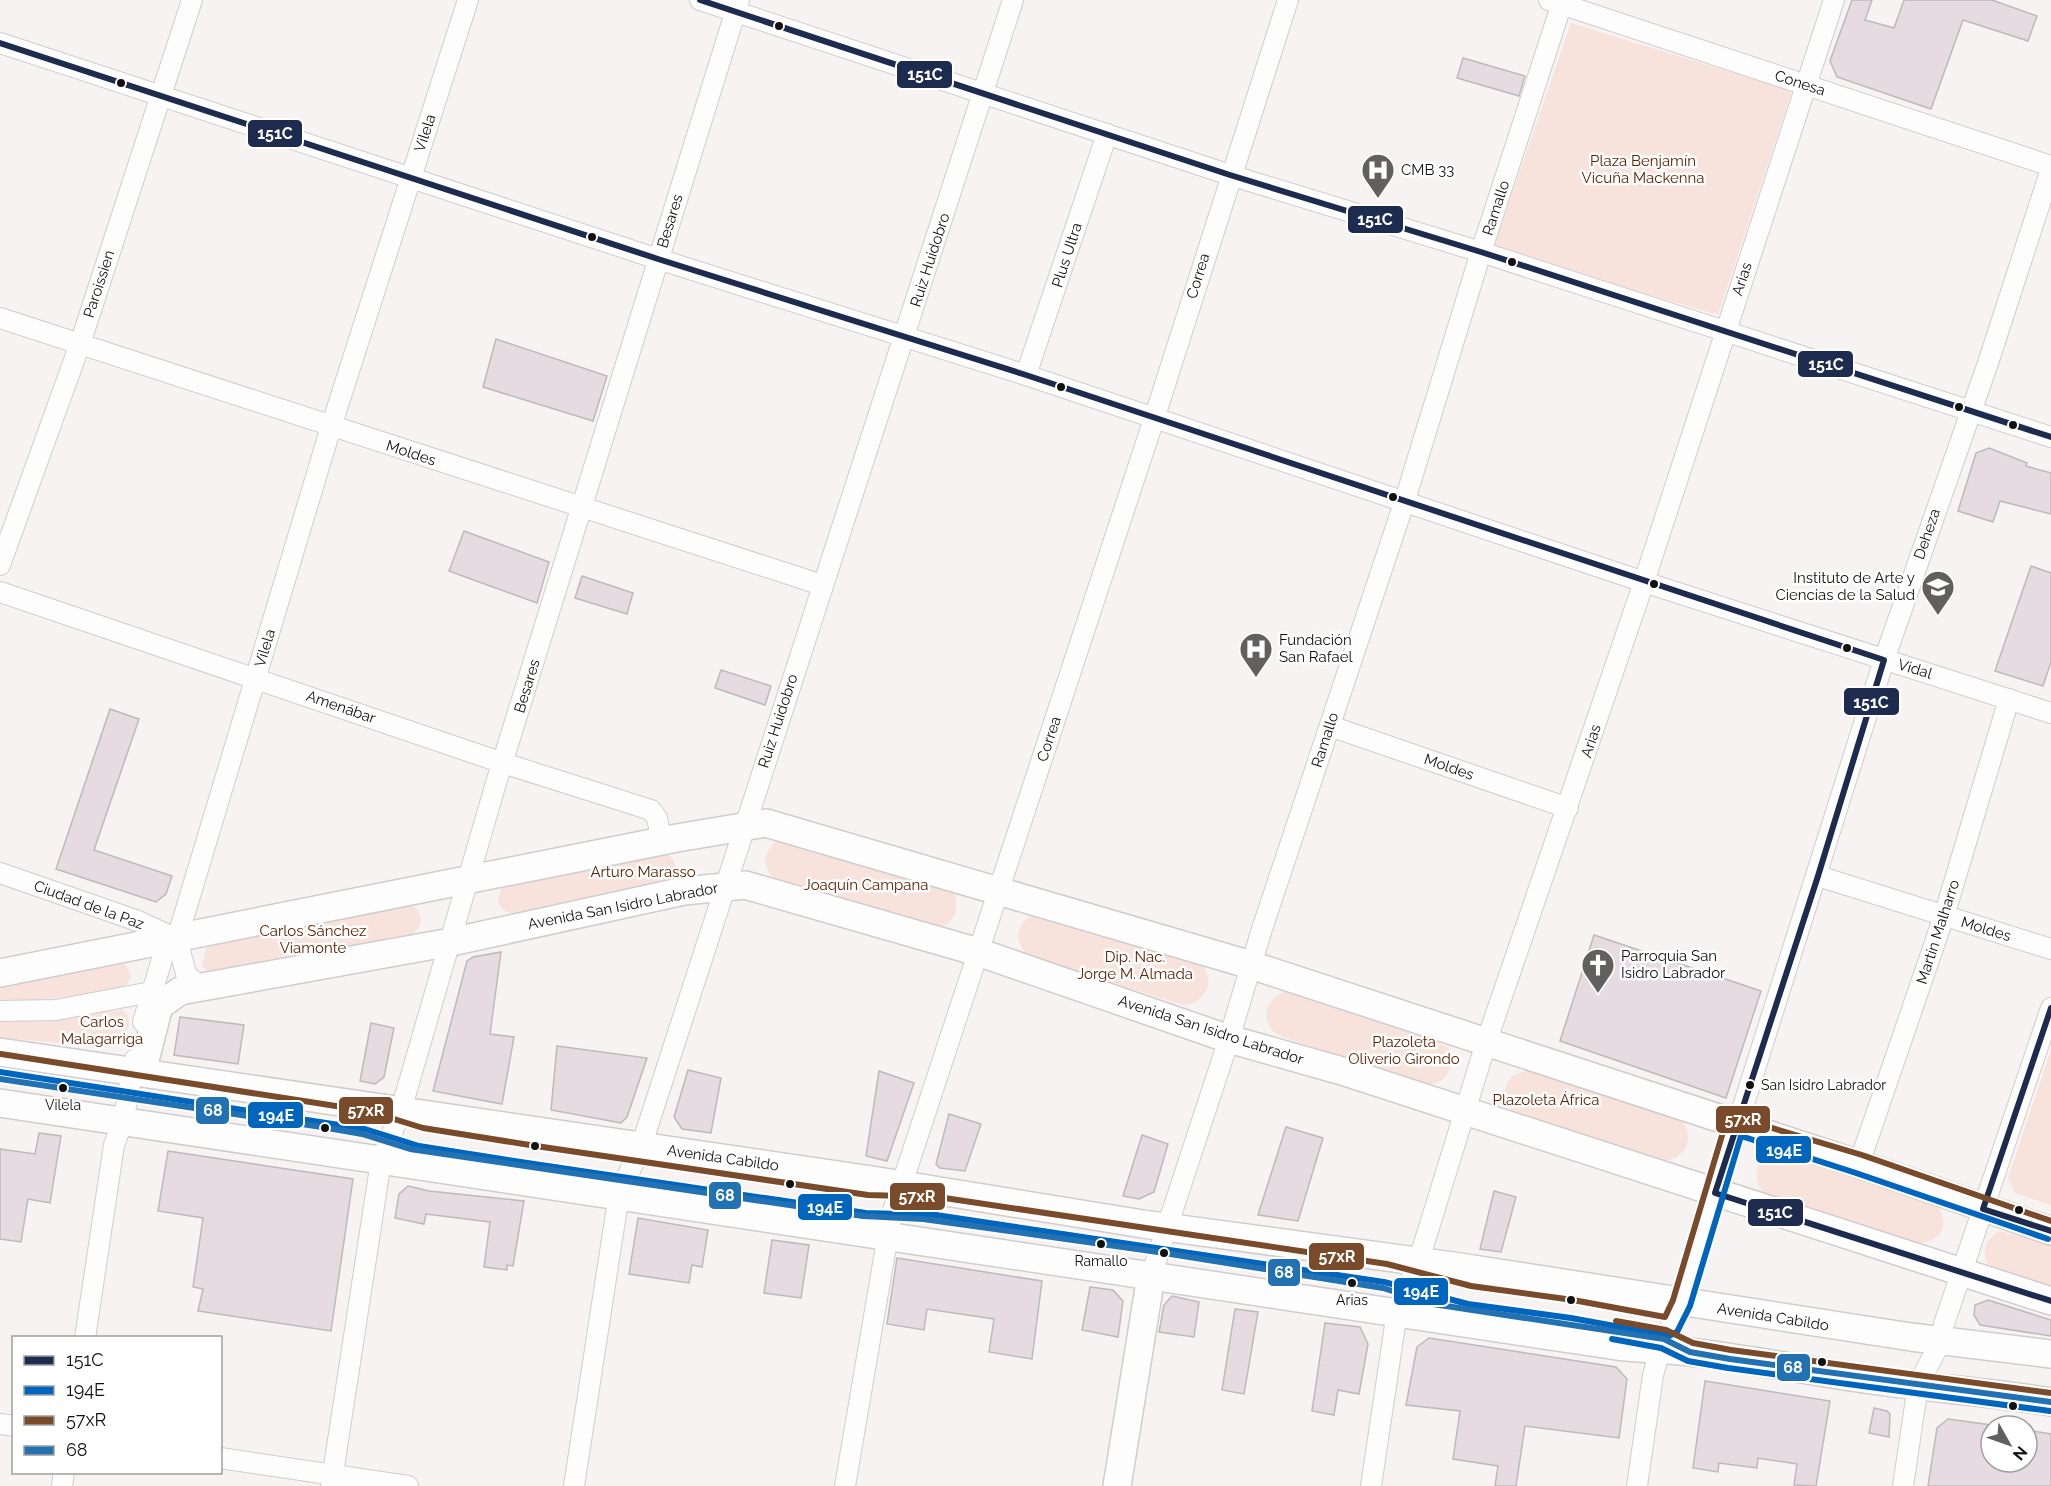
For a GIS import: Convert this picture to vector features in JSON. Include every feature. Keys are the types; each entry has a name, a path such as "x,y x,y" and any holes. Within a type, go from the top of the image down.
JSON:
{"street":[{"name":"Paroissien","path":"0,565 80,344 192,0"},
{"name":"Vilela","path":"137,1071 151,992 163,956 177,939 331,427 468,0"},
{"path":"700,0 738,6 983,93 1230,175 1481,252 2051,437"},
{"name":"Ruiz Huidobro","path":"574,1486 619,1194 641,1147 822,585 906,338 1013,0"},
{"name":"Correa","path":"845,1486 886,1236 1154,419 1230,175 1288,0"},
{"name":"Arias","path":"1371,1486 1396,1312 1418,1263 1487,1040 1644,582 1834,0"},
{"name":"Conesa","path":"1558,1 2051,167"},
{"name":"Ramallo","path":"1117,1486 1155,1264 1405,500 1558,1"},
{"name":"Besares","path":"332,1481 381,1161 401,1110 504,763 738,6"},
{"name":"Vidal","path":"0,43 658,259 1026,375 1405,500 1644,582 2051,713"},
{"name":"Plus Ultra","path":"1026,375 1107,134"},
{"name":"Deheza","path":"1636,1486 1653,1376 1660,1350 1681,1303 1736,1125 1818,876 1884,660 1969,410 1988,363 2051,167"},
{"name":"Moldes","path":"0,318 822,585"},
{"name":"Amenábar","path":"0,592 504,763 651,810 657,818 662,842"},
{"name":"Martín Malharro","path":"1859,1164 1944,916 2008,699"},
{"name":"Moldes","path":"1330,726 1568,808"},
{"path":"0,973 662,842 766,824 1251,965 1487,1040 1736,1125 1859,1164 2051,1231"},
{"name":"Ciudad de la Paz","path":"0,873 138,921 177,939"},
{"name":"Moldes","path":"1818,876 2051,950"},
{"name":"Avenida San Isidro Labrador","path":"201,988 451,942 618,904 726,885 745,885 978,952 1229,1039 1342,1071 2051,1301"},
{"path":"177,939 186,974 201,988"},
{"name":"Vilela","path":"85,1336 114,1145 137,1071 159,1006 180,991 201,988"},
{"path":"0,1011 56,1010 151,992"},
{"path":"1903,1486 1918,1385 1941,1341 1944,1324 2051,1008"},
{"name":"Avenida Cabildo","path":"0,1052 401,1110 1681,1303 1941,1341 2051,1354"},
{"path":"0,1103 381,1161 619,1194 886,1236 1155,1264 1396,1312 2051,1402"},
{"path":"222,1458 332,1481 408,1486"}],"green space":[{"name":"Plaza Benjamín Vicuña Mackenna","path":"1571,23 1792,91 1718,315 1493,249"},
{"name":"Joaquín Campana","path":"780,839 953,892 956,903 955,913 950,922 940,928 779,882 769,872 766,860 769,849"},
{"name":"Arturo Marasso","path":"662,852 672,858 676,866 673,876 665,884 513,914 504,911 498,903 501,887"},
{"name":"Carlos Sánchez Viamonte","path":"408,904 417,910 421,919 418,928 410,935 223,975 208,973 202,965 206,949 215,943"},
{"name":"Dip. Nac. Jorge M. Almada","path":"1033,914 1200,962 1208,975 1207,989 1199,999 1184,1005 1032,958 1022,948 1019,936 1022,924"},
{"path":"121,962 128,969 130,976 127,984 120,990 38,1000 0,1000 0,983"},
{"name":"Plazoleta Oliverio Girondo","path":"1289,991 1416,1029 1448,1048 1451,1061 1448,1072 1440,1081 1427,1085 1280,1036 1269,1024 1267,1010 1274,998"},
{"name":"Carlos Malagarriga","path":"123,1010 129,1022 128,1027 121,1038 105,1048 0,1037 0,1020"},
{"path":"2051,1050 2051,1205 2015,1193 2008,1178"},
{"name":"Plazoleta África","path":"1527,1070 1680,1119 1687,1132 1687,1145 1678,1156 1664,1161 1519,1116 1509,1108 1505,1092 1512,1076"},
{"path":"1779,1152 1928,1197 1943,1218 1941,1232 1929,1241 1919,1243 1770,1197 1759,1185 1757,1172 1764,1159"},
{"path":"2000,1231 2051,1245 2051,1289 1988,1264 1985,1254 1986,1245"}],"building":[{"path":"1852,0 1872,0 1865,20 1894,28 1904,0 1992,0 2037,16 2028,41 1963,20 1931,109 1837,77 1830,61"},
{"path":"1463,58 1525,76 1519,96 1457,78"},
{"path":"496,339 607,376 593,421 483,387"},
{"path":"1989,448 2027,463 2026,466 2051,473 2051,514 2000,501 1993,522 1958,511 1976,453"},
{"path":"464,531 549,562 537,603 449,571"},
{"path":"2031,566 2051,573 2051,662 2043,686 1995,671"},
{"path":"582,576 633,593 627,614 575,598"},
{"path":"721,670 771,686 765,705 715,688"},
{"path":"110,709 139,719 94,850 172,876 166,894 156,902 56,869"},
{"path":"1594,935 1761,991 1726,1098 1560,1041"},
{"path":"501,952 490,1034 514,1037 502,1104 433,1091 467,961 473,957"},
{"path":"180,1017 244,1025 238,1064 174,1055"},
{"path":"371,1023 394,1028 384,1077 375,1084 360,1081"},
{"path":"557,1046 647,1058 627,1117 621,1123 551,1110"},
{"path":"688,1070 721,1078 711,1133 682,1129 674,1117"},
{"path":"879,1071 914,1083 887,1161 866,1156"},
{"path":"949,1114 981,1124 965,1171 940,1168 936,1164"},
{"path":"1286,1127 1323,1138 1298,1221 1258,1215"},
{"path":"39,1133 61,1136 50,1203 28,1199 21,1242 0,1239 0,1149 35,1154"},
{"path":"1142,1135 1168,1144 1154,1192 1139,1199 1123,1196"},
{"path":"168,1151 353,1179 331,1331 198,1311 203,1289 193,1287 203,1218 158,1211"},
{"path":"408,1186 429,1191 524,1201 513,1266 507,1265 507,1270 484,1267 490,1222 426,1214 424,1224 395,1218 399,1194"},
{"path":"1494,1191 1516,1197 1501,1252 1480,1249"},
{"path":"638,1218 708,1230 702,1267 692,1265 689,1283 629,1274"},
{"path":"772,1240 809,1245 801,1298 764,1293"},
{"path":"897,1258 1042,1281 1032,1359 989,1352 994,1319 927,1309 924,1330 887,1324"},
{"path":"1090,1287 1113,1290 1123,1301 1118,1337 1082,1330"},
{"path":"1172,1296 1199,1302 1194,1337 1159,1332 1164,1305"},
{"path":"1988,1300 2051,1320 2051,1336 1980,1325 1974,1315 1975,1305"},
{"path":"1235,1309 1258,1312 1244,1394 1222,1390"},
{"path":"1325,1323 1360,1327 1368,1344 1359,1394 1338,1390 1334,1415 1312,1411"},
{"path":"1429,1338 1616,1367 1627,1379 1619,1438 1525,1426 1516,1486 1495,1486 1498,1466 1453,1459 1460,1411 1406,1405 1417,1347"},
{"path":"1705,1381 1830,1401 1816,1486 1794,1485 1797,1464 1758,1458 1757,1468 1719,1463 1718,1472 1693,1468"},
{"path":"1874,1408 1890,1414 1889,1437 1869,1433"},
{"path":"1948,1419 1979,1423 1979,1474 2039,1474 2039,1432 2051,1434 2051,1486 1928,1486 1937,1428"}],"transit line":[{"name":"151C","path":"700,0 1230,175 1481,252 2051,437"},
{"name":"151C","path":"0,43 658,259 1026,375 1884,660 1818,876 1715,1193 2051,1301"},
{"name":"151C","path":"2051,1008 1983,1209 2051,1231"},
{"name":"57xR","path":"1,1054 368,1111 423,1128 536,1146 868,1195 938,1197 1387,1264 1471,1286 1573,1300 1665,1317 1673,1300 1726,1122 1732,1116 1862,1155 2051,1221"},
{"name":"194E","path":"0,1072 365,1129 419,1146 534,1164 866,1213 936,1215 1384,1282 1468,1304 1571,1318 1669,1336 1677,1332 1690,1306 1741,1136 2048,1239"},
{"name":"68","path":"0,1079 322,1127 362,1134 410,1149 863,1216 923,1219 1158,1252 1383,1288 1433,1304 1664,1339 1690,1352 1730,1359 2051,1402"},
{"name":"57xR","path":"1616,1321 1666,1330 1693,1343 1731,1350 2051,1393"},
{"name":"194E","path":"1612,1339 1661,1348 1688,1361 1728,1368 2050,1411"}],"place":[{"name":"CMB 33","path":"1378,199"},
{"name":"Instituto de Arte y Ciencias de la Salud","path":"1938,616"},
{"name":"Fundación San Rafael","path":"1256,678"},
{"name":"Parroquia San Isidro Labrador","path":"1598,994"},
{"name":"San Isidro Labrador","path":"1750,1085"},
{"name":"Vilela","path":"63,1088"},
{"name":"Ramallo","path":"1101,1244"},
{"name":"Arias","path":"1352,1283"}]}
